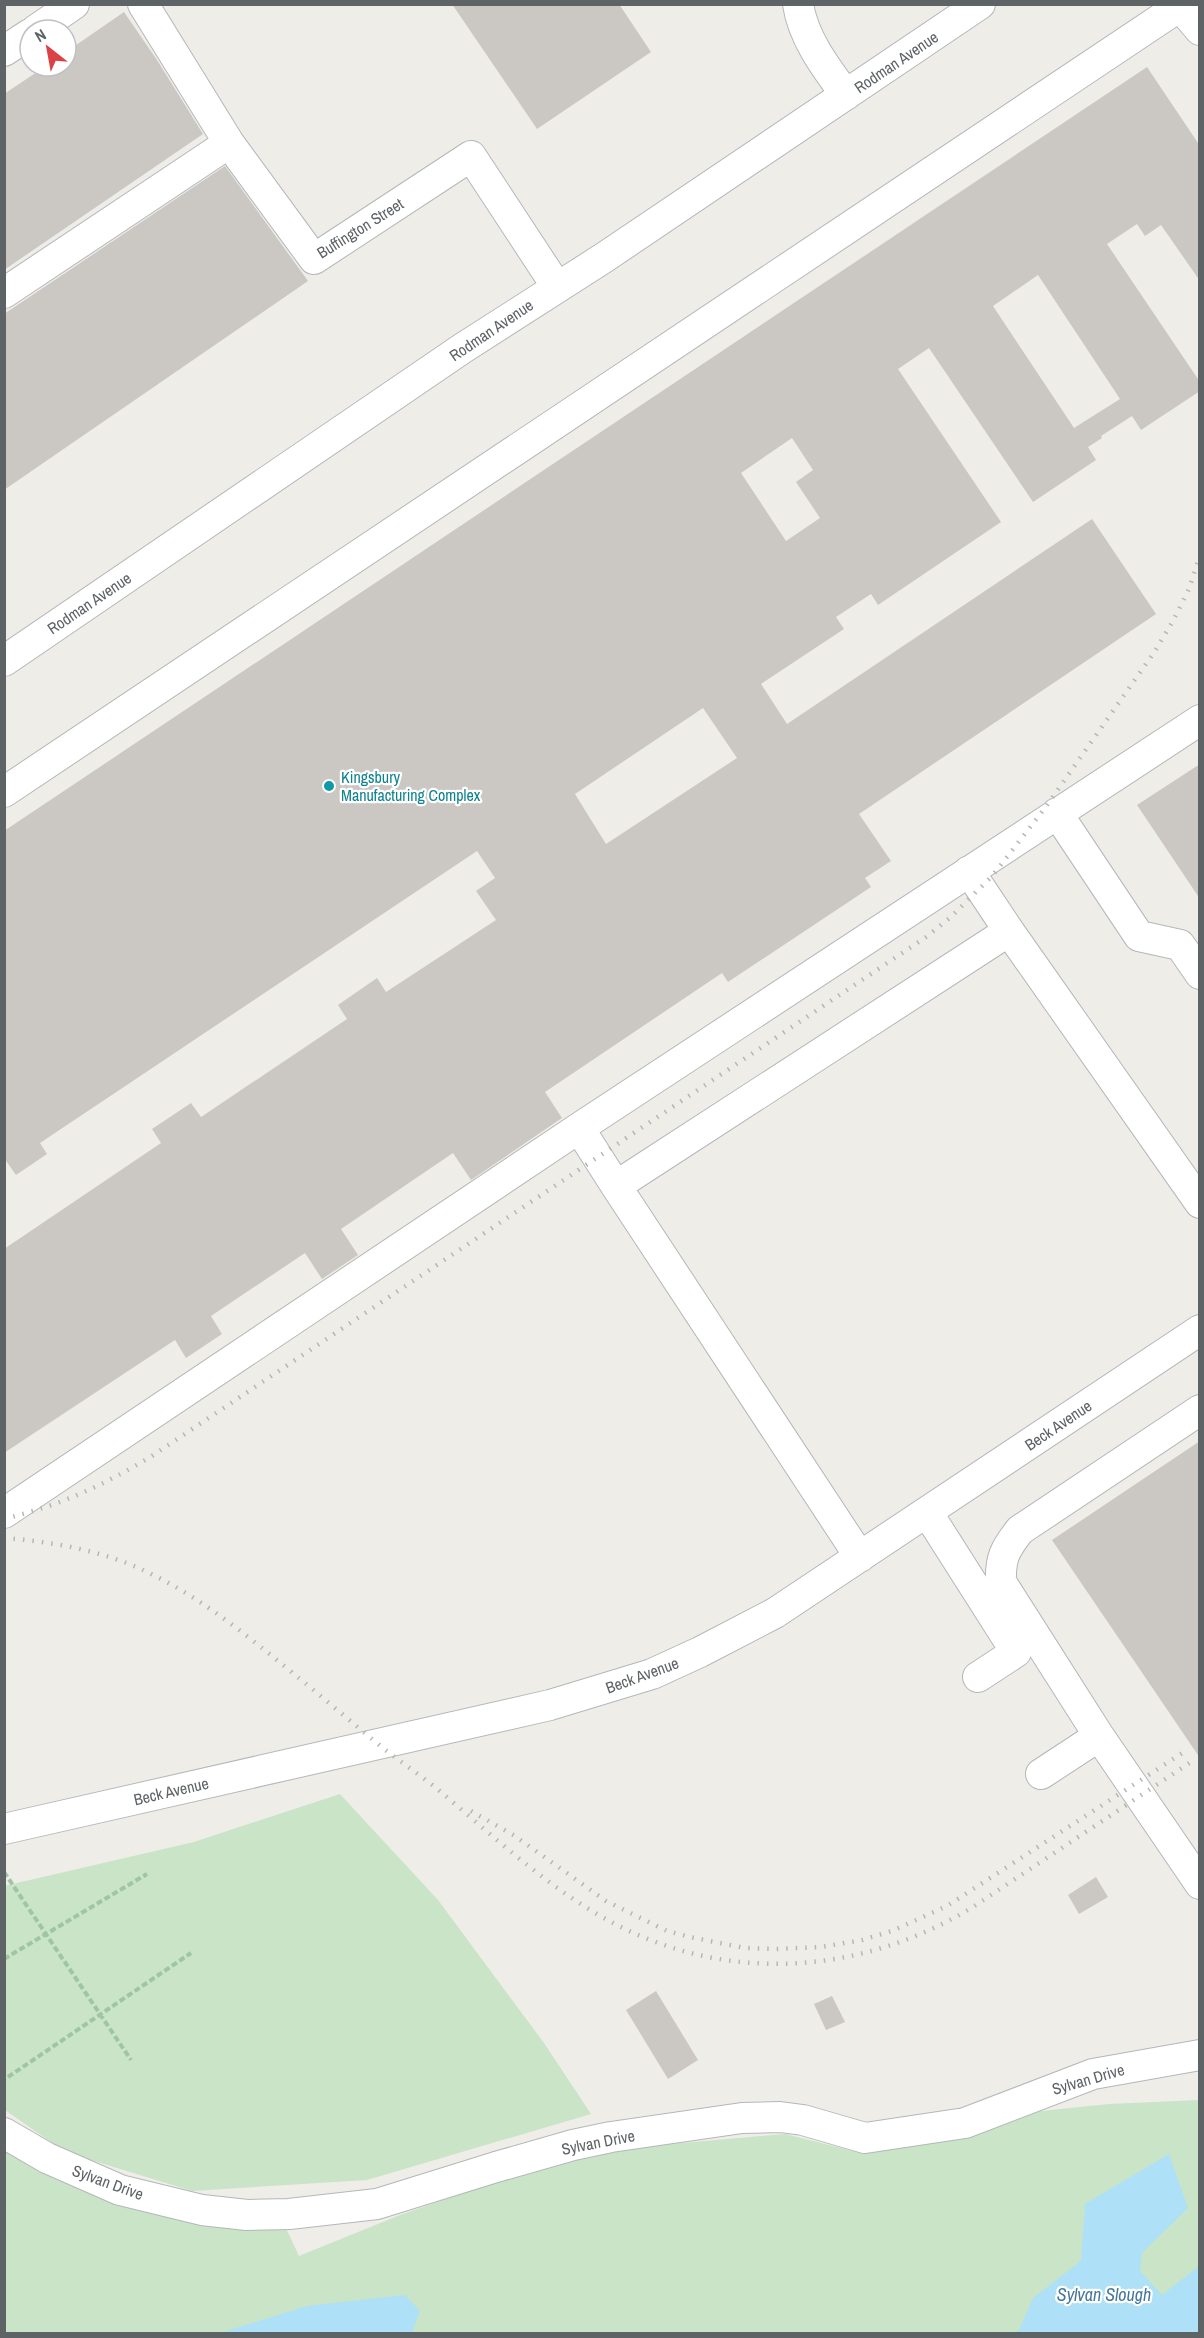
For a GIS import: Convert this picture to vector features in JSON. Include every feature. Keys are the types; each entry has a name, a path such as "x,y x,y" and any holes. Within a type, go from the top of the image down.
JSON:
{"street":[{"path":"54,18 74,4"},
{"name":"Buffington Street","path":"143,4 229,143 314,259 471,156 557,287"},
{"path":"798,4 806,33 846,95"},
{"name":"Rodman Avenue","path":"4,661 980,4"},
{"path":"4,792 1179,5 1200,30"},
{"path":"4,51 18,42"},
{"path":"4,293 229,143"},
{"path":"4,1513 579,1128 1200,720"},
{"path":"1057,813 1139,936 1180,945 1200,974"},
{"path":"969,871 1200,1203"},
{"path":"616,1186 1009,931"},
{"path":"579,1128 860,1557"},
{"name":"Beck Avenue","path":"4,1829 550,1705 652,1674 775,1613 1200,1330"},
{"path":"1200,1410 1020,1530 1006,1547 1000,1565 1001,1582 1013,1604 1200,1884"},
{"path":"927,1512 1016,1652 978,1677"},
{"path":"1041,1774 1099,1736"},
{"name":"Sylvan Drive","path":"4,2133 47,2158 120,2190 202,2210 247,2215 289,2214 377,2204 573,2145 611,2137 742,2118 780,2117 803,2120 865,2138 965,2123 1093,2074 1200,2055"}],"path":[{"path":"4,1872 131,2060"},
{"path":"4,1959 147,1874"},
{"path":"8,2077 191,1953"}],"green space":[{"path":"340,1794 438,1900 544,2043 591,2114 367,2180 192,2191 65,2152 5,2110 4,1886 194,1842"},
{"path":"1199,2100 1199,2312 1162,2334 5,2333 4,2149 285,2226 299,2256 400,2215 548,2164 649,2146 785,2134 853,2151 968,2133 1022,2113 1109,2104"}],"water":[{"name":"Sylvan Slough","path":"1169,2154 1188,2208 1142,2253 1140,2271 1162,2295 1199,2266 1199,2333 1013,2333 1019,2330 1033,2298 1081,2261 1085,2204"},
{"path":"405,2295 420,2311 412,2333 220,2333 307,2306"}],"building":[{"path":"452,4 619,4 651,52 537,129"},
{"path":"124,12 203,134 4,270 4,94 28,78 78,78 78,44"},
{"name":"Kingsbury Manufacturing Complex","path":"1147,67 1200,146 1200,281 1161,225 1145,236 1137,224 1107,244 1200,382 1200,391 1141,430 1132,416 1101,436 1102,438 1088,447 1096,460 1033,502 929,348 898,369 1001,522 878,605 871,594 836,617 844,629 761,684 787,724 1092,519 1156,614 859,814 891,861 865,878 871,887 728,982 722,973 545,1092 562,1118 471,1180 453,1153 341,1229 358,1255 322,1279 305,1253 211,1316 222,1334 186,1358 175,1340 4,1453 4,1249 161,1143 152,1129 191,1103 201,1117 347,1019 338,1005 377,978 386,992 496,920 476,891 495,878 477,851 40,1143 47,1154 16,1175 4,1158 4,831","holes":["1038,275 1120,399 1074,428 993,306","792,438 813,470 796,482 820,518 786,541 741,473","703,708 737,758 606,844 575,794"]},
{"path":"225,166 308,281 4,490 4,314"},
{"path":"1200,764 1200,899 1137,805"},
{"path":"1200,1441 1200,1758 1052,1540"},
{"path":"1096,1877 1108,1897 1079,1914 1068,1895"},
{"path":"656,1991 698,2060 668,2079 626,2010"},
{"path":"832,1996 845,2022 826,2030 814,2004"}],"railway":[{"path":"4,1519 81,1494 152,1456 926,937 951,917 993,875 1045,808 1155,651 1189,589 1200,555"},
{"path":"4,1538 50,1543 95,1553 124,1562 172,1585 216,1613 259,1645 384,1749 435,1787 531,1868 571,1898 638,1935 686,1952 734,1961 783,1964 832,1959 880,1948 927,1931 973,1907 1191,1762"},
{"path":"471,1811 515,1836 606,1901 667,1931 745,1948 821,1947 862,1940 892,1931 947,1906 1187,1750"}],"place":[{"name":"Kingsbury Manufacturing Complex","path":"329,786"}]}
